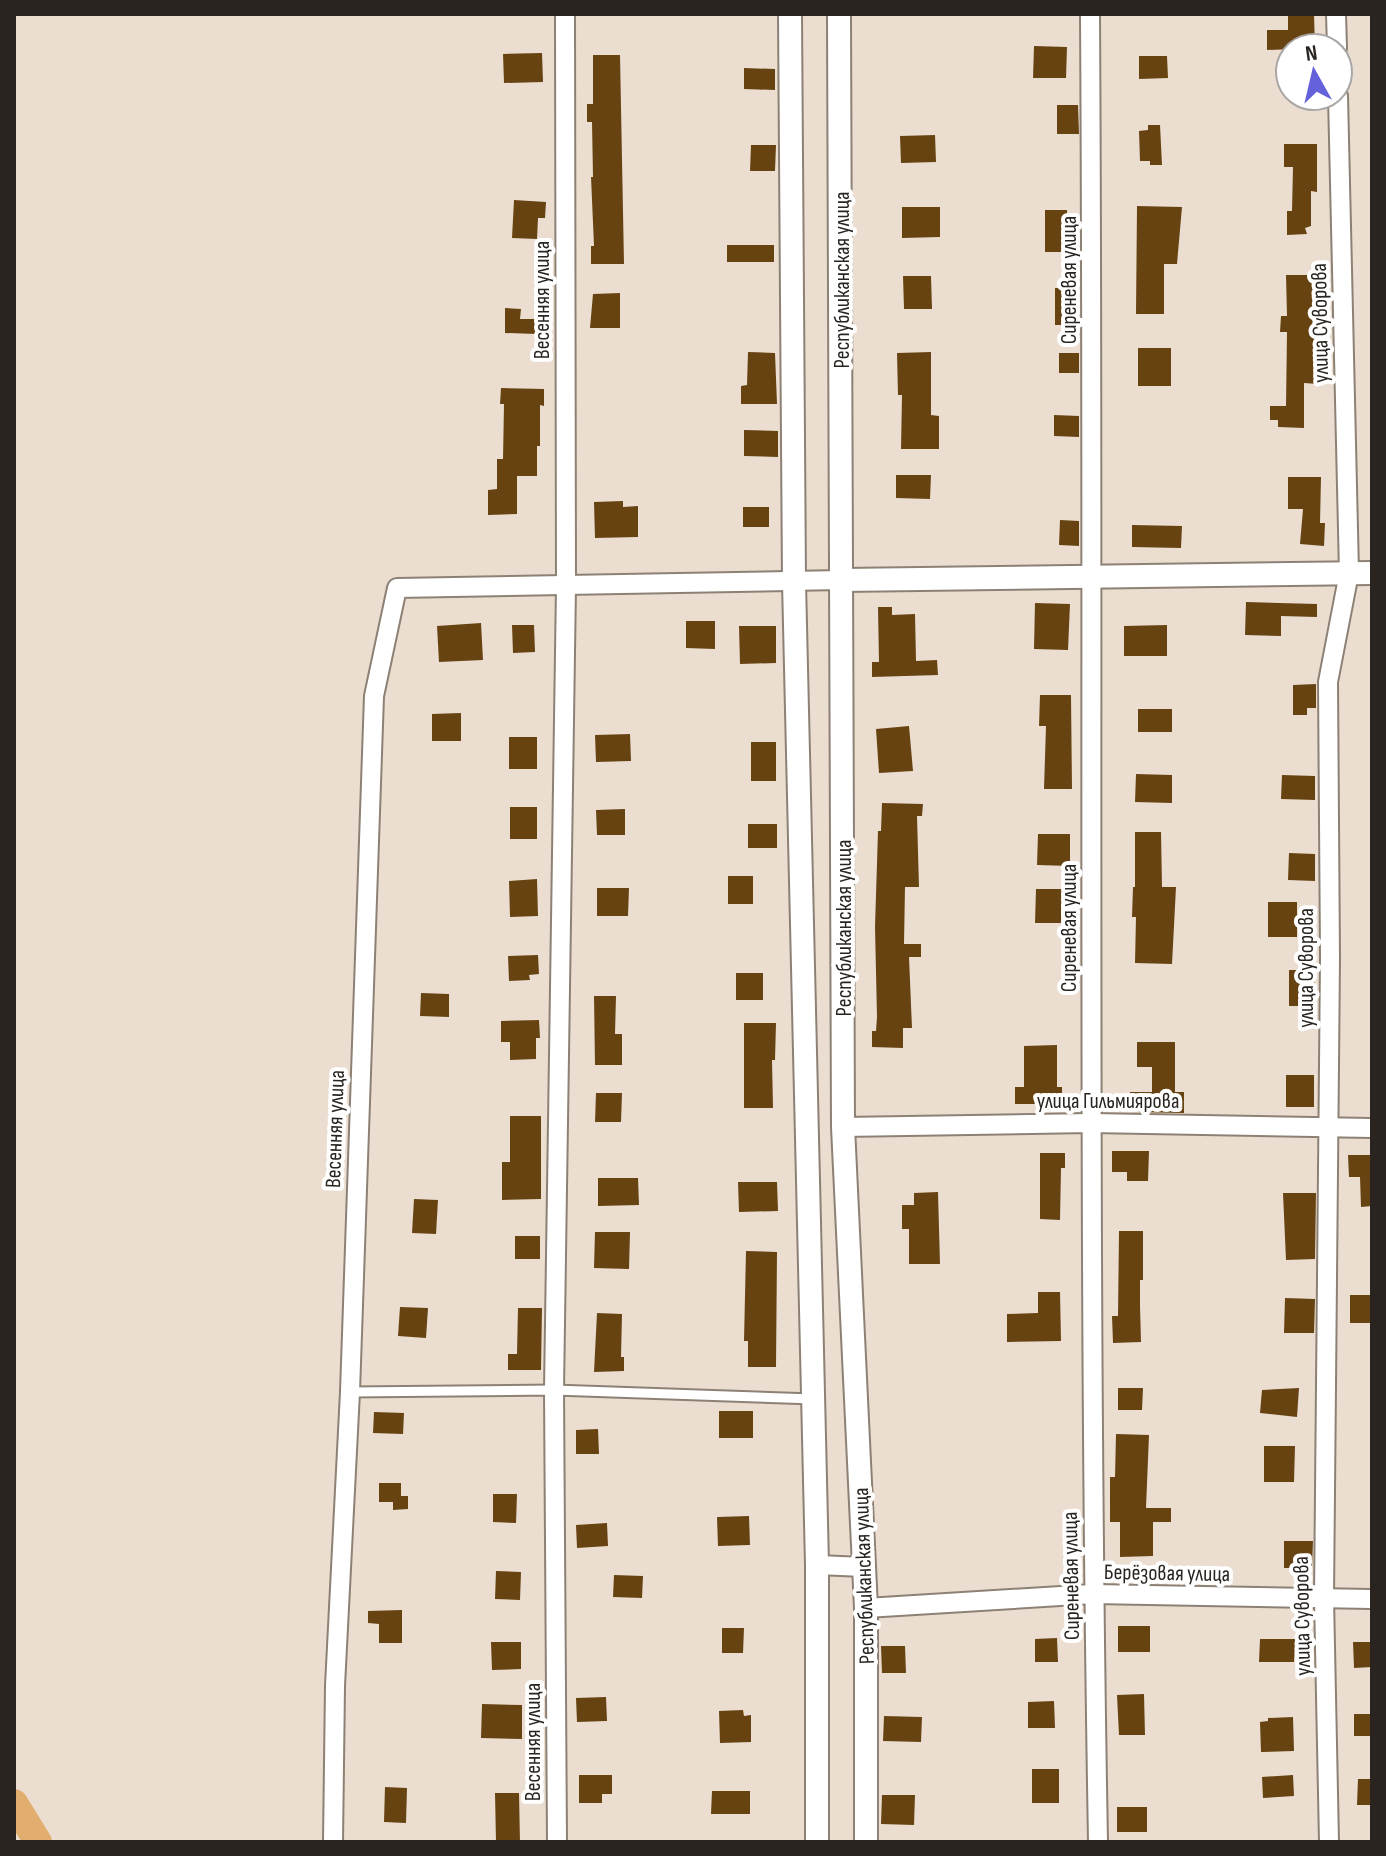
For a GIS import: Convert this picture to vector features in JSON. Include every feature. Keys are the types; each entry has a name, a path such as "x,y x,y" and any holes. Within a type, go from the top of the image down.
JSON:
{"street":[{"name":"Весенняя улица","path":"557,1842 554,1390 566,586 565,14"},
{"name":"Республиканская улица","path":"790,14 794,582 814,1399 817,1842"},
{"name":"Республиканская улица","path":"839,14 843,1127 866,1608 866,1842"},
{"name":"Сиреневая улица","path":"1090,14 1093,1594 1098,1842"},
{"name":"улица Суворова","path":"1329,1842 1324,1598 1330,958 1328,682 1349,573 1338,112"},
{"path":"842,580 1372,573"},
{"name":"Весенняя улица","path":"333,1842 335,1686 350,1392 374,696 397,588 842,580"},
{"name":"улица Гильмиярова","path":"843,1127 1091,1123 1372,1128"},
{"path":"817,1565 864,1567"},
{"name":"Берёзовая улица","path":"866,1608 1093,1594 1372,1599"}],"lane":[{"path":"350,1392 554,1390 814,1399"}],"building":[{"path":"1288,14 1314,14 1315,32 1274,32 1274,50 1267,50 1267,30 1288,30"},
{"path":"1034,46 1067,47 1066,78 1033,78"},
{"path":"542,53 543,82 504,83 503,54"},
{"path":"593,55 620,55 624,264 591,264 591,246 594,246 592,122 587,122 587,104 593,104"},
{"path":"1139,56 1167,56 1168,78 1139,79"},
{"path":"744,68 775,69 775,90 744,89"},
{"path":"1057,105 1078,105 1079,134 1057,134"},
{"path":"1148,125 1160,125 1162,165 1140,161 1139,131 1148,130"},
{"path":"935,135 936,162 901,163 900,136"},
{"path":"1284,144 1317,144 1317,192 1311,191 1311,226 1305,228 1307,234 1287,235 1287,211 1292,211 1293,167 1284,167"},
{"path":"751,145 776,145 775,171 750,171"},
{"path":"514,200 546,202 545,218 538,218 537,239 512,238"},
{"path":"1137,206 1182,207 1177,264 1164,264 1164,314 1136,314"},
{"path":"902,207 940,207 940,237 902,238"},
{"path":"1045,210 1067,210 1067,237 1079,237 1079,252 1045,252"},
{"path":"727,245 774,245 774,262 727,262"},
{"path":"1286,275 1318,275 1319,317 1322,317 1318,384 1304,383 1304,428 1278,427 1278,420 1270,420 1270,406 1286,406 1287,332 1280,332 1281,316 1287,316"},
{"path":"903,276 931,276 932,309 904,309"},
{"path":"1055,288 1077,288 1079,325 1055,325"},
{"path":"620,293 620,328 590,328 593,294"},
{"path":"505,308 521,309 520,319 537,319 537,334 505,333"},
{"path":"1138,348 1171,348 1171,386 1138,386"},
{"path":"748,352 775,353 777,404 741,404 741,386 747,385"},
{"path":"931,352 931,415 939,416 939,449 901,449 902,395 898,395 897,353"},
{"path":"1059,353 1079,353 1079,373 1059,373"},
{"path":"501,388 544,389 544,406 540,405 537,476 517,476 517,514 488,515 488,490 497,489 497,459 503,459 504,404 500,404"},
{"path":"1054,415 1079,416 1079,437 1054,436"},
{"path":"744,430 778,431 778,457 744,456"},
{"path":"896,475 931,475 930,499 896,498"},
{"path":"1288,477 1321,477 1320,523 1325,523 1324,546 1300,544 1303,509 1288,509"},
{"path":"623,501 623,507 638,506 638,537 595,538 594,502"},
{"path":"743,507 769,507 769,527 743,527"},
{"path":"1060,520 1079,521 1079,546 1059,545"},
{"path":"1132,525 1182,526 1181,548 1132,547"},
{"path":"1246,602 1317,604 1317,617 1281,616 1281,636 1245,635"},
{"path":"1035,603 1070,604 1068,650 1034,649"},
{"path":"878,607 892,607 892,615 915,614 916,661 937,660 938,675 872,677 872,662 879,662"},
{"path":"686,621 715,621 715,649 686,648"},
{"path":"481,623 483,660 439,662 437,626"},
{"path":"512,625 534,625 535,652 513,653"},
{"path":"1167,625 1167,656 1124,656 1124,626"},
{"path":"739,626 776,626 776,663 740,664"},
{"path":"1316,684 1316,708 1307,708 1307,715 1293,715 1293,685"},
{"path":"1040,695 1071,695 1072,789 1044,789 1046,726 1039,726"},
{"path":"1138,709 1172,709 1172,732 1138,732"},
{"path":"461,713 461,741 432,741 432,714"},
{"path":"909,726 913,771 879,773 876,729"},
{"path":"630,734 631,761 596,762 595,735"},
{"path":"509,737 537,737 537,769 509,769"},
{"path":"751,742 776,742 776,781 751,781"},
{"path":"1136,774 1172,775 1172,803 1135,802"},
{"path":"1282,775 1315,776 1315,800 1281,799"},
{"path":"882,803 923,804 922,816 917,816 919,887 905,887 904,944 921,944 921,957 909,957 912,1028 903,1028 903,1048 872,1047 872,1031 876,1031 877,1017 875,927 878,831 881,831"},
{"path":"510,807 537,807 537,839 510,839"},
{"path":"625,809 625,835 597,835 596,810"},
{"path":"748,824 777,824 777,848 748,848"},
{"path":"1135,832 1161,832 1162,887 1176,887 1172,964 1135,963 1136,917 1132,917"},
{"path":"1038,834 1070,834 1070,866 1037,865"},
{"path":"1289,853 1315,854 1315,881 1288,880"},
{"path":"728,876 753,876 753,904 728,904"},
{"path":"537,879 538,916 510,917 509,881"},
{"path":"597,888 629,888 628,916 597,916"},
{"path":"1036,889 1078,889 1078,906 1061,905 1061,923 1035,923"},
{"path":"1268,902 1297,902 1297,937 1268,937"},
{"path":"538,955 539,974 529,975 530,980 509,981 508,956"},
{"path":"1289,970 1315,970 1315,1006 1289,1006"},
{"path":"736,973 763,973 763,1000 736,1000"},
{"path":"421,993 449,994 449,1017 420,1016"},
{"path":"594,996 616,996 615,1034 622,1034 622,1065 595,1065"},
{"path":"539,1020 536,1059 510,1060 510,1042 501,1042 501,1021"},
{"path":"744,1023 776,1023 775,1060 772,1060 773,1108 744,1108"},
{"path":"1137,1042 1175,1042 1175,1092 1184,1092 1184,1113 1131,1112 1130,1092 1152,1092 1152,1067 1137,1067"},
{"path":"1057,1045 1057,1087 1062,1087 1062,1104 1015,1104 1015,1087 1024,1087 1024,1046"},
{"path":"1286,1075 1314,1075 1314,1107 1286,1107"},
{"path":"596,1093 622,1093 621,1122 595,1122"},
{"path":"510,1116 541,1116 541,1199 502,1200 502,1162 510,1162"},
{"path":"1112,1151 1149,1151 1148,1181 1127,1181 1127,1172 1112,1172"},
{"path":"1040,1153 1065,1153 1065,1168 1061,1168 1060,1220 1040,1219"},
{"path":"1348,1155 1372,1155 1372,1206 1361,1207 1360,1177 1349,1177"},
{"path":"598,1178 638,1178 639,1205 598,1206"},
{"path":"738,1182 777,1182 778,1211 739,1212"},
{"path":"938,1192 940,1264 909,1264 909,1229 902,1229 902,1205 914,1205 914,1193"},
{"path":"1283,1193 1316,1193 1315,1259 1286,1260"},
{"path":"414,1199 438,1200 436,1234 412,1233"},
{"path":"1119,1231 1143,1231 1141,1342 1113,1343 1112,1316 1118,1316"},
{"path":"595,1232 630,1232 629,1269 594,1268"},
{"path":"515,1236 540,1236 540,1259 515,1259"},
{"path":"746,1251 777,1252 776,1367 748,1367 748,1341 744,1341"},
{"path":"1038,1292 1060,1292 1061,1341 1007,1342 1007,1314 1038,1313"},
{"path":"1350,1295 1372,1295 1372,1323 1350,1323"},
{"path":"1285,1298 1315,1299 1314,1333 1284,1333"},
{"path":"400,1307 428,1308 426,1338 398,1336"},
{"path":"518,1308 542,1308 541,1370 508,1370 508,1354 517,1354"},
{"path":"597,1313 622,1314 621,1357 624,1357 624,1371 594,1372"},
{"path":"1118,1388 1143,1388 1142,1410 1118,1410"},
{"path":"1299,1388 1297,1417 1260,1413 1262,1390"},
{"path":"719,1411 753,1411 753,1438 719,1438"},
{"path":"374,1412 404,1413 403,1434 373,1433"},
{"path":"598,1429 599,1454 576,1454 576,1430"},
{"path":"1116,1434 1149,1435 1146,1508 1171,1508 1171,1522 1153,1522 1153,1556 1120,1557 1120,1522 1110,1522 1110,1477 1115,1477"},
{"path":"1264,1446 1295,1446 1294,1482 1264,1482"},
{"path":"379,1483 401,1483 401,1496 408,1496 408,1509 393,1510 393,1502 379,1502"},
{"path":"493,1494 517,1494 516,1523 493,1522"},
{"path":"749,1516 750,1545 718,1546 717,1517"},
{"path":"607,1523 608,1546 577,1548 576,1525"},
{"path":"1284,1541 1313,1541 1312,1568 1284,1568"},
{"path":"496,1571 521,1572 520,1600 495,1599"},
{"path":"614,1575 643,1576 642,1598 613,1597"},
{"path":"402,1610 402,1643 379,1643 379,1624 368,1623 368,1611"},
{"path":"1118,1626 1150,1626 1150,1652 1118,1652"},
{"path":"722,1628 744,1628 743,1653 722,1653"},
{"path":"1057,1638 1058,1662 1035,1662 1035,1639"},
{"path":"1260,1639 1295,1639 1294,1662 1259,1662"},
{"path":"491,1642 521,1642 521,1669 492,1670"},
{"path":"1353,1642 1372,1642 1372,1667 1354,1668"},
{"path":"881,1646 905,1646 906,1673 882,1673"},
{"path":"1144,1694 1145,1735 1119,1735 1117,1695"},
{"path":"606,1697 607,1721 577,1722 576,1698"},
{"path":"1054,1701 1055,1728 1028,1728 1028,1702"},
{"path":"482,1704 522,1705 522,1739 481,1738"},
{"path":"743,1710 744,1716 751,1715 751,1742 720,1743 719,1711"},
{"path":"1354,1714 1372,1714 1372,1736 1354,1736"},
{"path":"884,1716 922,1717 921,1742 883,1741"},
{"path":"1293,1717 1294,1751 1261,1752 1260,1722 1268,1721 1268,1718"},
{"path":"1032,1769 1059,1769 1059,1803 1032,1803"},
{"path":"579,1775 612,1775 612,1794 602,1794 602,1803 579,1803"},
{"path":"1293,1775 1294,1796 1263,1798 1262,1777"},
{"path":"1358,1779 1372,1779 1372,1805 1357,1805"},
{"path":"385,1787 407,1788 406,1823 384,1822"},
{"path":"712,1791 750,1791 750,1814 711,1814"},
{"path":"495,1793 519,1793 520,1842 496,1842"},
{"path":"882,1795 915,1795 914,1825 881,1824"},
{"path":"1117,1807 1147,1807 1147,1832 1117,1832"}],"waterway":[{"path":"14,1803 38,1842"}]}
